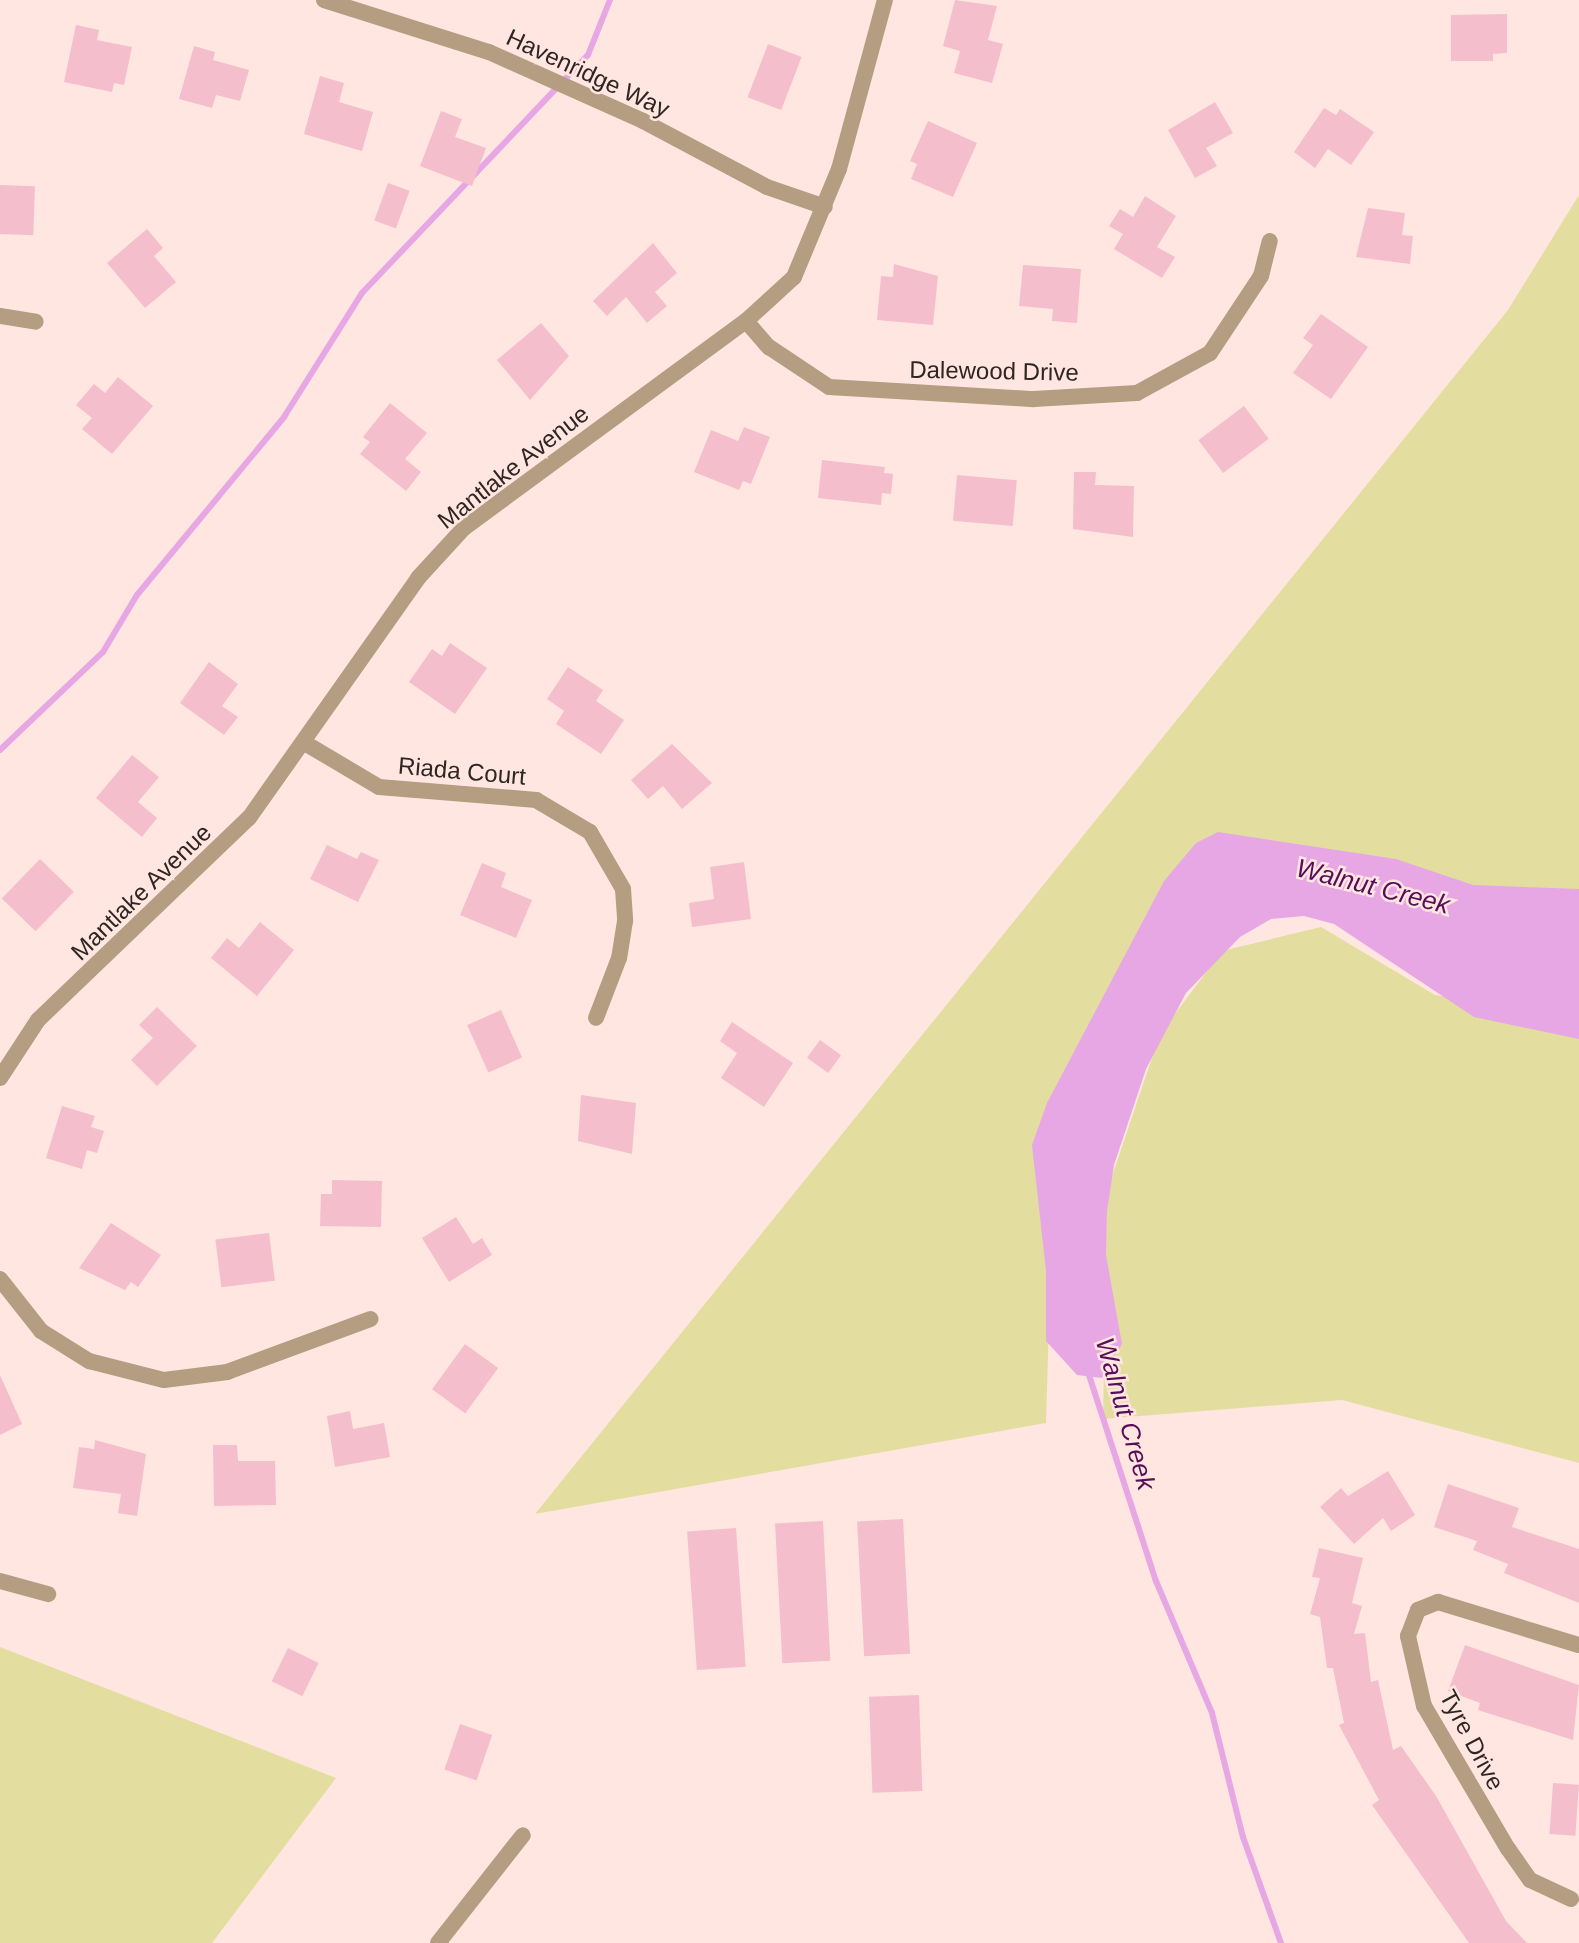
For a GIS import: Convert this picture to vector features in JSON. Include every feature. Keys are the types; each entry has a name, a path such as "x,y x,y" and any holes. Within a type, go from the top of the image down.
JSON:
{"street":[{"name":"Havenridge Way","path":"324,0 372,6 489,52 643,121 767,187 825,207"},
{"name":"Mantlake Avenue","path":"0,1078 38,1020 249,818 418,578 464,528 746,321 794,277 825,207 885,0"},
{"name":"Dalewood Drive","path":"746,321 769,347 829,387 1034,399 1137,393 1210,353 1261,276 1270,241"},
{"path":"0,316 36,321"},
{"name":"Riada Court","path":"303,742 379,787 536,800 590,832 623,889 625,921 620,958 596,1018"},
{"path":"1,1283 41,1331 89,1361 164,1380 227,1372 370,1319"},
{"path":"0,1581 48,1594"},
{"name":"Tyre Drive","path":"1571,1899 1530,1880 1508,1849 1424,1706 1408,1636 1418,1610 1437,1602 1579,1645"},
{"path":"438,1943 523,1835"}],"shaded area":[{"path":"1579,195 1579,891 1467,888 1294,856 1054,1151 1046,1423 535,1514 1508,310"},
{"path":"1321,927 1435,995 1579,1017 1579,1463 1342,1400 1103,1419 1107,1191 1160,1034 1222,951"},
{"path":"0,1647 336,1778 212,1943 0,1943"}],"water":[{"path":"1218,832 1396,859 1473,885 1579,889 1579,1039 1474,1017 1334,924 1304,916 1271,919 1240,937 1186,993 1146,1069 1114,1165 1107,1211 1106,1255 1122,1344 1102,1378 1077,1375 1046,1341 1046,1271 1032,1145 1047,1103 1164,881 1196,843"}],"building":[{"path":"955,0 997,6 988,40 1003,44 992,83 954,73 960,51 943,46"},
{"path":"1507,14 1507,53 1493,54 1493,61 1451,61 1451,15"},
{"path":"76,25 99,30 97,40 132,47 124,85 114,83 112,92 64,82"},
{"path":"768,44 802,57 781,110 748,97"},
{"path":"194,46 215,52 213,60 249,70 240,101 216,95 212,108 179,99"},
{"path":"320,76 344,83 339,102 373,112 362,151 304,134"},
{"path":"1215,102 1233,133 1206,148 1217,166 1195,178 1168,130"},
{"path":"1324,108 1336,115 1340,109 1374,132 1351,165 1328,149 1315,168 1294,152"},
{"path":"441,111 462,119 455,137 486,148 472,186 420,166"},
{"path":"928,121 977,143 953,197 911,179 917,164 910,161"},
{"path":"388,183 410,191 396,228 374,221"},
{"path":"0,185 35,186 33,235 0,234"},
{"path":"1145,196 1176,216 1157,247 1175,257 1162,278 1114,249 1123,234 1109,226 1120,209 1133,217"},
{"path":"1368,208 1405,213 1402,235 1413,236 1410,264 1356,257"},
{"path":"147,229 163,248 154,256 176,282 145,308 107,263"},
{"path":"653,243 677,273 655,292 667,306 647,323 626,297 607,316 593,301"},
{"path":"894,264 938,276 933,325 877,320 881,276 893,277"},
{"path":"1023,265 1081,269 1077,323 1052,321 1053,309 1019,306"},
{"path":"1321,314 1368,347 1331,399 1293,373 1313,345 1303,338"},
{"path":"541,323 569,356 530,400 497,360"},
{"path":"118,377 153,406 112,454 82,429 92,418 76,405 94,384 105,393"},
{"path":"390,403 427,433 405,459 421,472 406,491 360,454 370,442 363,437"},
{"path":"1244,406 1269,439 1223,473 1198,440"},
{"path":"744,427 770,437 751,484 743,481 739,490 694,472 711,430 738,441"},
{"path":"822,460 885,467 884,473 893,474 891,494 882,493 881,505 818,498"},
{"path":"1074,472 1096,472 1095,485 1134,486 1133,537 1073,529"},
{"path":"957,475 1017,480 1013,526 953,521"},
{"path":"450,643 487,668 455,714 409,682 432,649 442,656"},
{"path":"209,662 238,684 222,706 238,717 224,735 180,703"},
{"path":"568,667 603,690 596,701 624,720 601,754 556,724 564,711 547,699"},
{"path":"672,744 712,783 682,809 663,786 648,799 631,780"},
{"path":"132,755 159,777 138,802 157,818 142,837 96,798"},
{"path":"327,845 357,859 361,852 379,860 358,902 310,879"},
{"path":"40,859 74,892 36,931 2,899"},
{"path":"744,862 751,919 692,927 689,903 714,899 710,867"},
{"path":"482,863 506,873 501,887 532,900 516,938 460,915"},
{"path":"260,922 294,950 257,996 211,958 227,938 239,948"},
{"path":"157,1007 197,1046 157,1086 131,1060 153,1038 139,1025"},
{"path":"501,1010 522,1058 488,1073 467,1025"},
{"path":"732,1022 793,1063 764,1107 721,1078 737,1053 720,1041"},
{"path":"820,1040 841,1055 828,1073 807,1058"},
{"path":"581,1095 636,1103 632,1154 578,1141"},
{"path":"62,1106 95,1116 91,1127 104,1131 97,1153 87,1150 82,1169 46,1158"},
{"path":"332,1180 382,1181 381,1227 320,1226 321,1194 332,1194"},
{"path":"456,1217 473,1244 482,1238 492,1255 449,1282 422,1238"},
{"path":"111,1223 161,1255 138,1287 131,1282 125,1290 79,1268"},
{"path":"269,1233 275,1281 221,1287 215,1240"},
{"path":"465,1344 498,1368 465,1413 432,1389"},
{"path":"0,1375 22,1424 0,1435"},
{"path":"350,1411 353,1429 384,1423 390,1457 335,1467 327,1416"},
{"path":"95,1440 146,1454 137,1516 118,1513 121,1494 73,1488 79,1447 94,1449"},
{"path":"213,1445 237,1445 238,1461 275,1461 276,1505 214,1506"},
{"path":"1388,1471 1415,1515 1391,1531 1383,1518 1354,1544 1320,1507 1341,1488 1348,1496"},
{"path":"1448,1484 1519,1508 1512,1527 1579,1549 1579,1603 1504,1573 1508,1564 1473,1550 1477,1541 1434,1527"},
{"path":"903,1519 910,1654 864,1656 857,1521"},
{"path":"823,1521 830,1661 782,1663 775,1524"},
{"path":"736,1528 746,1667 697,1670 687,1531"},
{"path":"1319,1548 1363,1558 1352,1603 1362,1606 1354,1634 1365,1633 1371,1682 1378,1680 1393,1750 1401,1746 1436,1796 1506,1921 1527,1943 1469,1943 1372,1805 1379,1800 1339,1725 1344,1723 1333,1668 1327,1668 1320,1617 1310,1614 1320,1578 1312,1577"},
{"path":"1465,1645 1579,1685 1573,1740 1478,1710 1480,1703 1448,1691"},
{"path":"288,1648 319,1663 302,1696 272,1681"},
{"path":"919,1695 922,1791 872,1793 869,1697"},
{"path":"460,1724 492,1735 477,1780 444,1769"},
{"path":"1553,1783 1579,1785 1575,1836 1549,1834"}],"waterway":[{"path":"0,750 103,652 137,595 284,417 362,293 588,55 610,0"},
{"name":"Walnut Creek","path":"1087,1369 1156,1581 1212,1713 1243,1837 1281,1943"}]}
